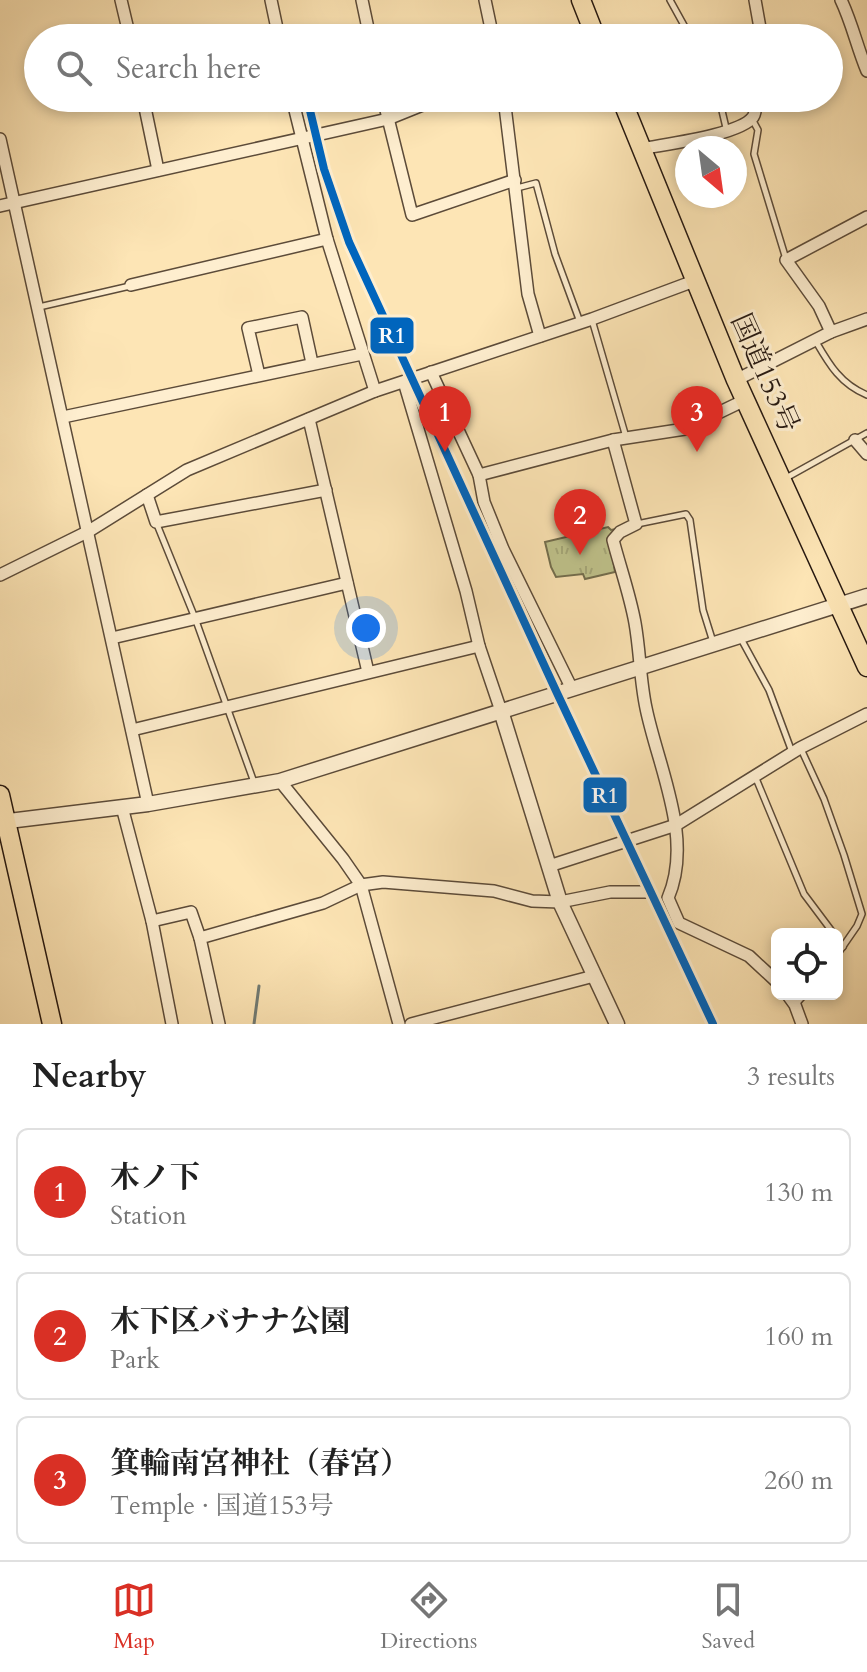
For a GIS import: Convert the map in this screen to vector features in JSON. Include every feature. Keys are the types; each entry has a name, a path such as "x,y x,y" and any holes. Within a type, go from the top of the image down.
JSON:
{"highway":[{"path":"581,0 590,24"},
{"name":"国道153号","path":"626,112 736,380 867,667"},
{"path":"0,795 3,822 52,1024"},
{"path":"0,849 40,1024"}],"street":[{"path":"121,0 127,24"},
{"path":"271,0 276,24"},
{"path":"362,0 367,24"},
{"path":"485,0 490,24"},
{"path":"755,0 759,24"},
{"path":"841,0 855,29 858,50 867,71"},
{"path":"146,112 158,170"},
{"path":"295,112 327,239 375,391"},
{"path":"386,112 412,215 515,184"},
{"path":"0,206 388,119 405,112"},
{"path":"506,112 528,294 540,336"},
{"path":"641,149 727,132 752,119 755,112"},
{"path":"0,139 148,804"},
{"path":"831,332 819,306 786,260 867,217"},
{"path":"131,285 327,239"},
{"path":"0,575 89,531 187,470 375,391 586,321 694,281"},
{"path":"259,375 248,328 302,317 312,363"},
{"path":"736,380 831,332 867,319"},
{"path":"63,417 362,354"},
{"path":"431,372 479,475 484,502 503,549 572,689"},
{"path":"404,382 466,591 479,646 560,902 617,1024"},
{"path":"479,475 613,440 685,429 745,400"},
{"path":"309,419 368,672"},
{"path":"613,440 636,524 620,532 613,540 635,621 646,708 676,825 675,883 668,898 679,923 749,956 771,976"},
{"path":"855,440 867,454"},
{"path":"147,495 156,522 326,490"},
{"path":"112,638 347,583"},
{"path":"3,822 148,804 280,781 867,596"},
{"path":"132,730 479,646"},
{"path":"549,866 676,825 796,750 867,714"},
{"path":"280,781 361,885 399,1024"},
{"path":"122,807 152,921 172,1024"},
{"path":"200,938 323,903 361,885 383,882 494,891 532,901 560,902 610,892 646,892"},
{"path":"152,921 191,912 200,938 219,1024"},
{"path":"411,1024 594,976"},
{"path":"791,1000 802,1024"}],"lane":[{"path":"670,0 683,24"},
{"path":"722,112 727,132"},
{"path":"752,119 758,130 754,154 786,260"},
{"path":"515,184 536,183 555,254 586,321 626,438"},
{"path":"37,307 131,285"},
{"path":"815,340 832,370 852,389 867,395"},
{"path":"781,480 867,433"},
{"path":"636,524 686,514 690,520 703,610 714,645"},
{"path":"156,522 195,618 255,786"},
{"path":"739,637 769,690 829,813 862,914 843,947"},
{"path":"755,776 804,894 829,928"},
{"path":"795,1005 800,1000"}],"green space":[{"path":"608,527 611,530 626,527 610,539 615,572 585,579 583,574 556,577 545,542"}],"waterway":[{"path":"254,1024 259,986"}],"transit line":[{"name":"R1","path":"310,112 324,169 349,242 713,1024"}],"place":[{"name":"木ノ下","path":"445,452"},
{"name":"箕輪南宮神社（春宮）","path":"697,452"},
{"name":"木下区バナナ公園","path":"580,555"}]}
